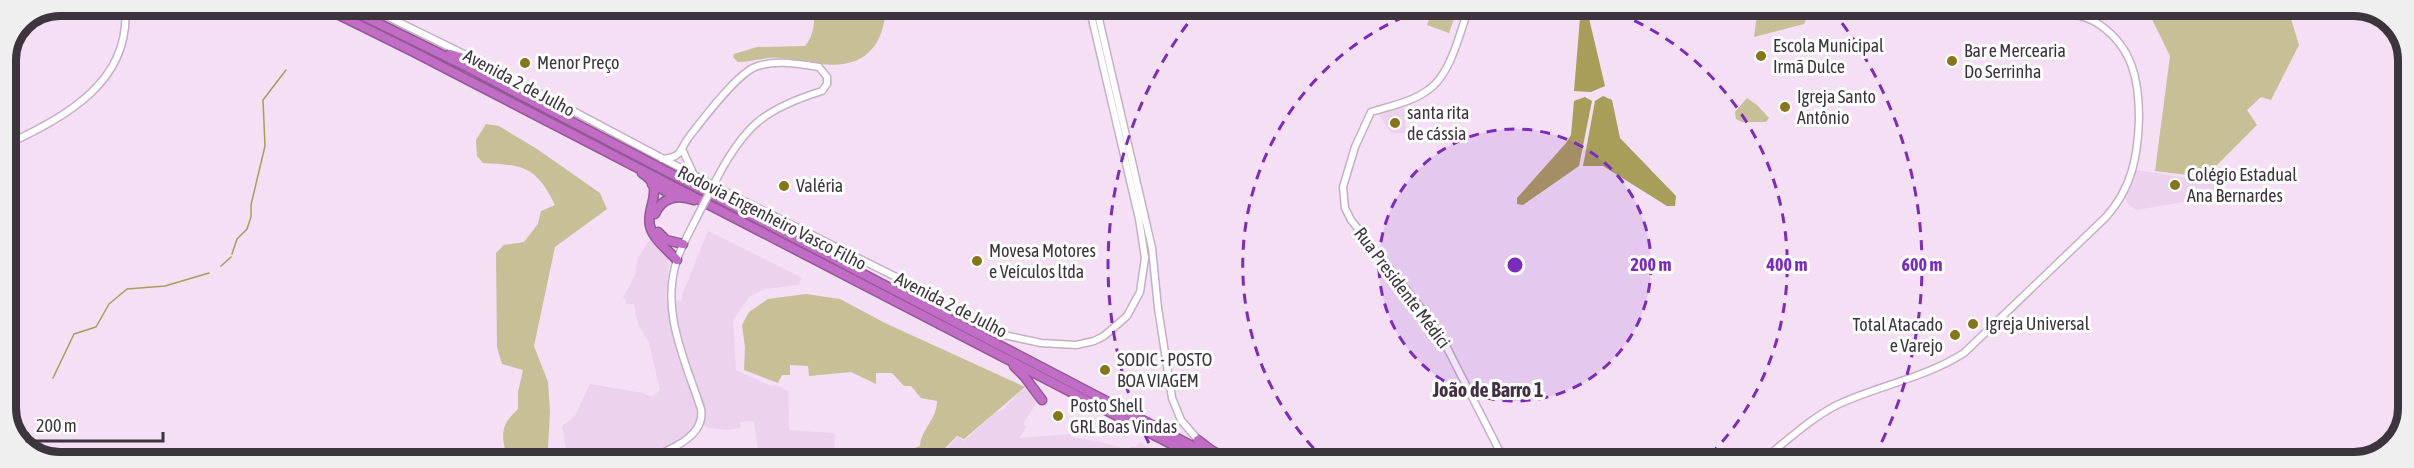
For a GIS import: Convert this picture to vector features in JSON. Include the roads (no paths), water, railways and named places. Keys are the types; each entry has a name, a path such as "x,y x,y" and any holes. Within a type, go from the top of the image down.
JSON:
{"highway":[{"name":"Rodovia Engenheiro Vasco Filho","path":"342,16 1187,452"},
{"name":"Rodovia Engenheiro Vasco Filho","path":"363,16 1204,452"},
{"path":"386,27 400,30 457,57 484,64"},
{"path":"614,155 648,177 655,196 649,225 657,239 677,260"},
{"path":"652,184 677,197 691,199 718,213 727,213"},
{"path":"677,197 659,206 654,222 656,230 662,237 683,244"},
{"path":"900,293 939,307 960,311"},
{"path":"997,354 1024,376 1042,400"},
{"path":"1198,440 1214,452"}],"main road":[{"path":"16,140 58,119 98,87 110,73 119,53 125,16"},
{"name":"Avenida 2 de Julho","path":"386,16 484,64 662,159 1005,335 1041,343 1076,345 1094,341 1113,331 1127,316 1138,299 1144,275 1145,258 1140,227 1091,16"},
{"path":"1098,16 1152,248 1158,308 1172,398 1181,420 1198,440"},
{"name":"Rua Presidente Médici","path":"1466,16 1447,67 1438,82 1419,95 1371,112 1355,147 1343,187 1345,208 1351,220 1415,299 1441,336 1501,452"},
{"path":"1773,452 1828,410 1941,366 1964,354 2106,217 2121,198 2134,167 2138,143 2139,89 2137,76 2129,56 2114,36 2088,19 2073,16"},
{"path":"662,159 673,157 682,149 687,139 723,97 745,73 754,68 781,62 819,67 827,77 822,91 795,99 754,123 737,143 683,244 671,285 670,309 702,419 698,429 687,439 662,452"},
{"path":"682,149 686,163 694,175"}],"waterway":[{"path":"232,254 237,239 247,229 251,217 251,205 265,146 263,100 286,70"},
{"path":"221,266 231,257"},
{"path":"53,378 74,334 96,327 109,304 127,289 165,286 209,273"}],"place":[{"name":"Escola Municipal Irmã Dulce","path":"1761,56"},
{"name":"Bar e Mercearia Do Serrinha","path":"1952,61"},
{"name":"Menor Preço","path":"525,63"},
{"name":"Igreja Santo Antônio","path":"1785,107"},
{"name":"santa rita de cássia","path":"1395,123"},
{"name":"Colégio Estadual Ana Bernardes","path":"2175,185"},
{"name":"Valéria","path":"784,186"},
{"name":"Movesa Motores e Veículos ltda","path":"977,261"},
{"name":"Igreja Universal","path":"1973,324"},
{"name":"Total Atacado e Varejo","path":"1955,335"},
{"name":"SODIC - POSTO BOA VIAGEM","path":"1105,370"},
{"name":"Posto Shell GRL Boas Vindas","path":"1058,416"}],"district":[{"name":"João de Barro 1","path":"1488,390"}]}
